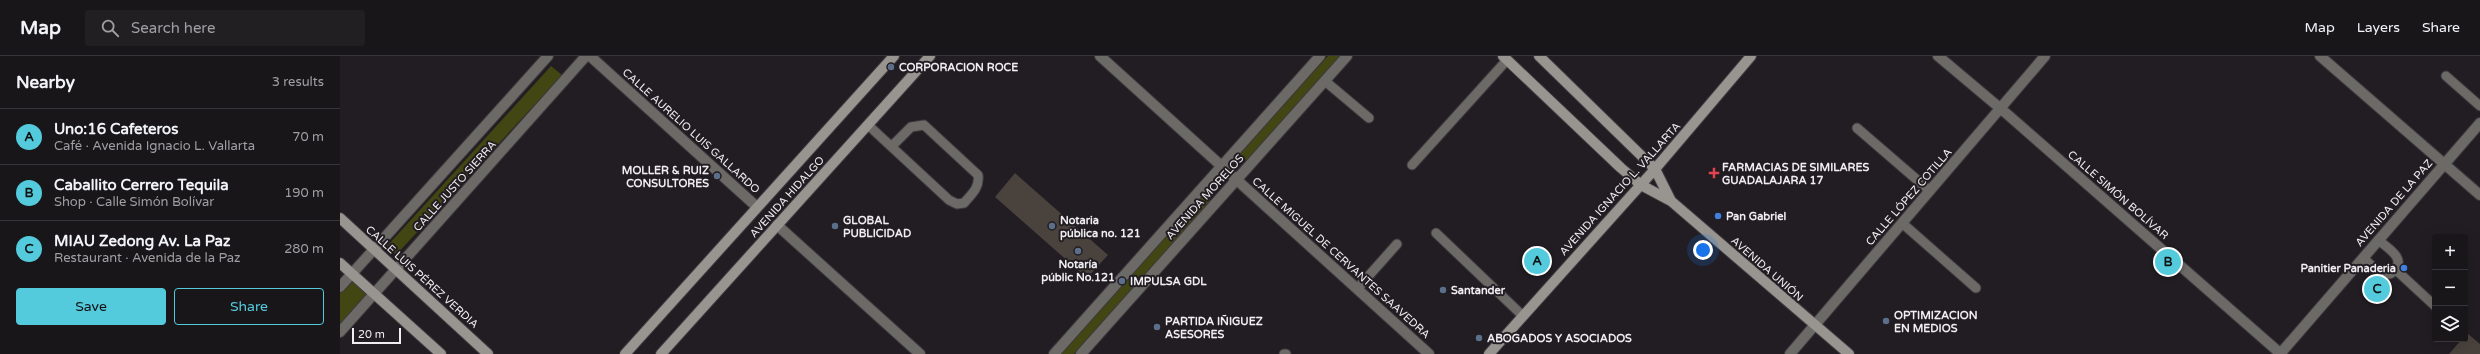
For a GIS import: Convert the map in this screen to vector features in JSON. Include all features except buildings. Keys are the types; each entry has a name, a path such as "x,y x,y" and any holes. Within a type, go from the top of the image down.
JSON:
{"main road":[{"name":"AVENIDA HIDALGO","path":"626,354 894,56"},
{"name":"AVENIDA HIDALGO","path":"661,354 930,56"},
{"path":"1539,56 1656,169"},
{"name":"AVENIDA IGNACIO L. VALLARTA","path":"1493,352 1523,316 1656,169 1751,56"},
{"name":"AVENIDA UNIÓN","path":"1505,58 1641,185 1671,201 1848,354"},
{"name":"AVENIDA UNIÓN","path":"1656,169 1671,201"},
{"name":"CALLE LUIS PÉREZ VERDIA","path":"340,218 488,354"},
{"path":"340,263 441,354"}],"street":[{"name":"CALLE JUSTO SIERRA","path":"340,287 548,56"},
{"name":"CALLE JUSTO SIERRA","path":"340,332 586,56"},
{"name":"CALLE AURELIO LUIS GALLARDO","path":"590,56 757,207"},
{"name":"CALLE MIGUEL DE CERVANTES SAAVEDRA","path":"1100,56 1428,354"},
{"name":"AVENIDA MORELOS","path":"1054,354 1320,56"},
{"name":"AVENIDA MORELOS","path":"1081,354 1347,56"},
{"name":"CALLE SIMÓN BOLÍVAR","path":"1938,56 2000,108 2280,354"},
{"name":"CALLE LÓPEZ COTILLA","path":"1790,354 2045,56"},
{"path":"2320,56 2480,195"},
{"name":"AVENIDA DE LA PAZ","path":"2280,354 2480,123"},
{"path":"777,225 920,354"}],"lane":[{"path":"1412,165 1505,58"},
{"path":"2446,76 2480,106"},
{"path":"1325,81 1369,118"},
{"path":"868,125 949,200 957,204 964,203 979,182 978,175 924,125 911,127 892,146"},
{"path":"1857,128 1930,191"},
{"path":"1902,223 1976,288"},
{"path":"1436,233 1523,316"},
{"path":"2363,258 2384,274 2390,274 2396,270 2399,264 2398,258 2378,240"},
{"path":"1357,289 1397,244"},
{"path":"2396,270 2432,303"}],"green space":[{"path":"1328,56 1341,56 1247,161 1239,154"},
{"path":"551,66 562,75 396,255 387,246"},
{"path":"1204,194 1211,201 1074,354 1061,354"},
{"path":"352,274 375,294 340,332 340,287"}],"place":[{"name":"CORPORACION ROCE","path":"891,67"},
{"name":"FARMACIAS DE SIMILARES GUADALAJARA 17","path":"1714,173"},
{"name":"MOLLER & RUIZ CONSULTORES","path":"717,176"},
{"name":"Pan Gabriel","path":"1718,216"},
{"name":"GLOBAL PUBLICIDAD","path":"835,226"},
{"name":"Notaria pública no. 121","path":"1052,226"},
{"name":"Notaría públic No.121","path":"1078,251"},
{"name":"Uno:16 Cafeteros","path":"1537,261"},
{"name":"Caballito Cerrero Tequila","path":"2168,262"},
{"name":"Panitier Panaderia","path":"2404,268"},
{"name":"IMPULSA GDL","path":"1122,281"},
{"name":"MIAU Zedong Av. La Paz","path":"2377,289"},
{"name":"Santander","path":"1443,290"},
{"name":"OPTIMIZACION EN MEDIOS","path":"1886,321"},
{"name":"PARTIDA IÑIGUEZ ASESORES","path":"1157,327"},
{"name":"ABOGADOS Y ASOCIADOS","path":"1479,338"}]}
